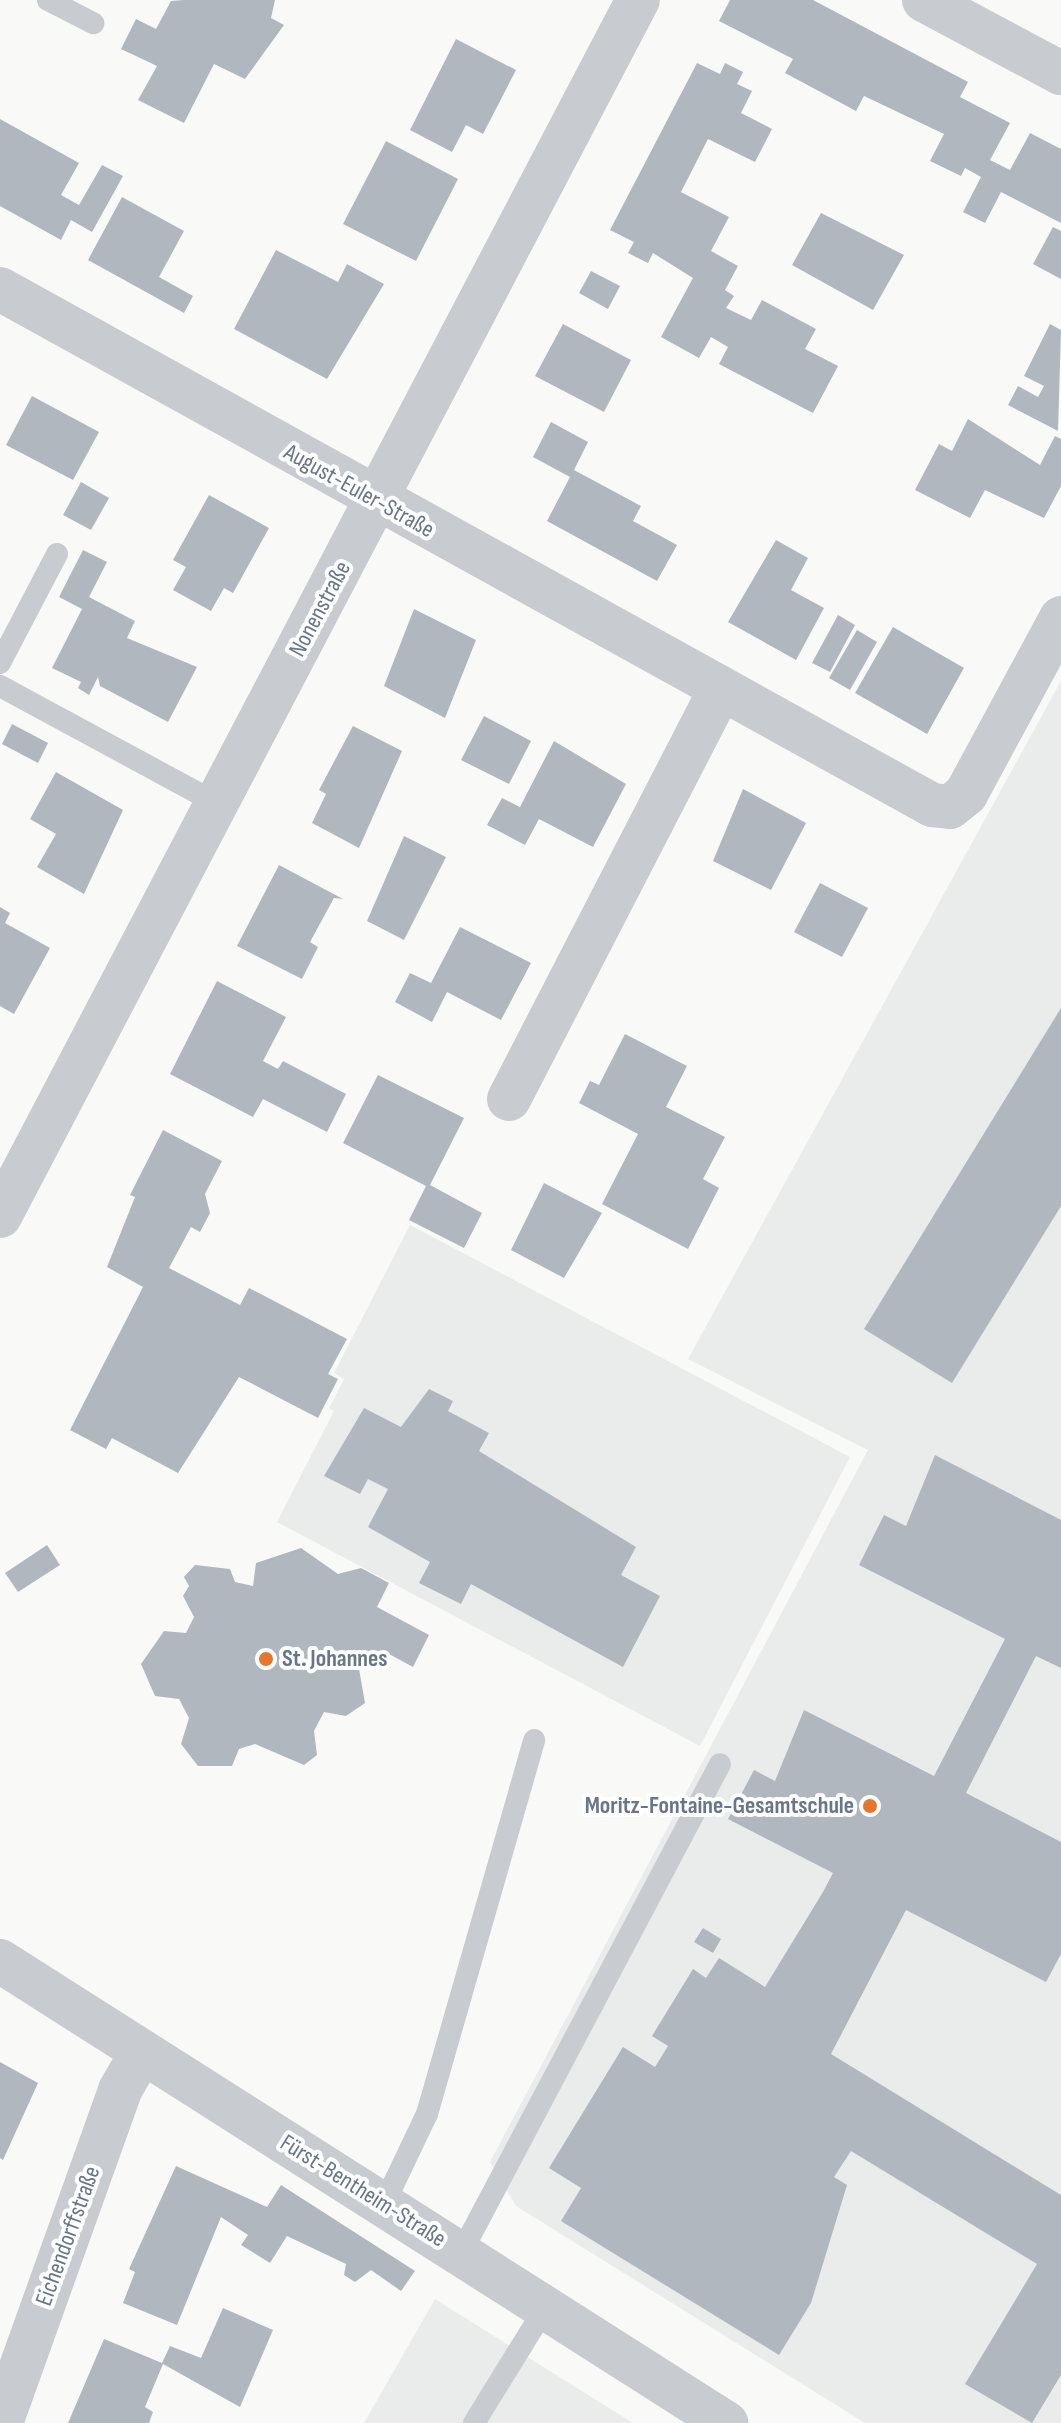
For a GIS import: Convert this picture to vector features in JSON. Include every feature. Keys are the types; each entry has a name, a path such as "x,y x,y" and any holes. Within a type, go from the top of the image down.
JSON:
{"street":[{"name":"Nonenstraße","path":"0,1216 638,0"},
{"path":"924,0 1061,73"},
{"name":"August-Euler-Straße","path":"0,289 376,501 932,805 950,807 966,794 1061,618"},
{"path":"509,1099 721,689"},
{"name":"Fürst-Bentheim-Straße","path":"0,1961 726,2423"},
{"name":"Eichendorffstraße","path":"1,2423 120,2090 142,2052"}],"lane":[{"path":"48,0 93,23"},
{"path":"0,663 57,554"},
{"path":"0,686 218,804"},
{"path":"384,2204 427,2114 534,1740"},
{"path":"461,2253 720,1764"},
{"path":"474,2423 545,2308"}],"shaded area":[{"name":"Moritz-Fontaine-Gesamtschule","path":"1061,681 1061,2423 865,2423 516,2206 490,2162 868,1450 688,1359"},
{"path":"410,1225 850,1457 700,1746 277,1522 334,1411 329,1408 344,1379 334,1373"},
{"path":"435,2299 633,2423 364,2423"}],"building":[{"path":"275,0 271,18 284,25 245,79 214,64 184,123 138,100 157,66 121,49 136,19 156,29 171,1"},
{"path":"730,0 813,0 968,82 960,97 1010,123 990,160 1010,170 1030,133 1061,149 1061,223 1001,192 985,223 963,212 981,177 965,168 961,176 930,161 944,134 864,96 856,111 785,73 793,59 719,21"},
{"path":"456,39 516,70 483,134 466,125 452,152 410,130"},
{"path":"697,63 720,74 725,63 743,72 737,84 752,91 741,113 772,129 755,162 708,139 681,192 729,217 711,251 738,266 725,290 734,296 726,308 751,320 762,300 816,329 805,349 838,366 813,413 719,364 728,347 711,337 699,358 661,337 693,278 653,253 648,263 628,253 634,242 610,230"},
{"path":"0,119 79,163 61,195 79,205 102,165 123,176 92,232 71,220 61,240 0,206"},
{"path":"386,141 458,179 416,261 343,224"},
{"path":"122,197 184,231 159,277 193,296 184,313 88,260"},
{"path":"821,213 904,255 873,310 792,265"},
{"path":"1053,227 1061,231 1061,279 1033,264"},
{"path":"276,250 338,282 347,264 384,284 327,379 234,329"},
{"path":"591,271 620,286 608,309 579,293"},
{"path":"563,324 631,360 604,412 535,376"},
{"path":"1050,324 1061,330 1058,431 1008,405 1018,386 1038,397 1044,386 1024,376"},
{"path":"32,396 99,432 73,480 6,445"},
{"path":"968,419 1040,465 1055,436 1061,439 1061,486 1044,518 985,490 970,518 915,490 939,444 952,451"},
{"path":"551,422 588,442 574,470 641,506 633,521 677,545 657,581 547,521 570,477 533,457"},
{"path":"81,482 109,498 91,530 63,515"},
{"path":"209,495 269,528 233,593 224,588 211,611 173,590 186,567 173,560"},
{"path":"776,540 808,558 791,590 824,608 796,660 728,622"},
{"path":"83,550 107,562 89,597 135,621 127,638 197,667 168,722 100,686 98,677 89,695 78,688 81,682 52,668 82,609 59,597"},
{"path":"414,609 476,640 445,718 384,686"},
{"path":"838,615 855,625 830,672 812,663"},
{"path":"893,627 964,668 927,734 855,693"},
{"path":"857,630 877,642 850,690 829,678"},
{"path":"484,716 531,741 509,784 461,760"},
{"path":"12,724 48,743 38,763 2,744"},
{"path":"353,726 402,751 359,848 312,823 326,794 319,790"},
{"path":"554,741 626,784 593,847 539,819 525,845 487,825 502,798 520,807"},
{"path":"56,772 123,810 84,894 37,867 56,834 30,819"},
{"path":"743,789 806,823 771,890 713,861"},
{"path":"404,836 446,857 404,940 367,921"},
{"path":"279,865 343,899 334,898 310,942 318,947 302,979 237,946"},
{"path":"820,883 868,908 842,957 794,932"},
{"path":"0,907 10,913 5,923 50,948 14,1014 0,1006"},
{"path":"460,927 531,963 501,1020 447,992 432,1022 395,1002 410,973 431,983"},
{"path":"217,981 286,1017 263,1061 278,1069 283,1061 346,1094 327,1132 263,1099 253,1117 170,1074"},
{"path":"1061,1008 1061,1206 952,1383 864,1329"},
{"path":"625,1034 687,1066 666,1107 725,1137 703,1179 719,1188 688,1249 602,1204 638,1134 579,1103 590,1081 599,1085"},
{"path":"378,1075 464,1118 430,1185 482,1213 464,1248 409,1220 426,1186 343,1143"},
{"path":"163,1130 222,1161 205,1194 210,1213 200,1232 191,1227 169,1268 240,1305 249,1288 347,1339 328,1374 338,1379 318,1418 239,1377 178,1473 112,1438 106,1449 70,1430 143,1287 107,1267 135,1197 130,1195"},
{"path":"544,1183 602,1213 564,1278 511,1250"},
{"path":"429,1389 453,1401 448,1411 489,1433 479,1451 636,1547 621,1575 660,1596 623,1667 471,1584 461,1604 419,1583 430,1562 368,1527 388,1489 368,1479 360,1494 324,1476 364,1408 401,1427"},
{"path":"935,1455 1061,1520 1061,1668 1036,1656 966,1793 1061,1842 1061,1954 1046,1982 906,1910 831,2054 1061,2195 1061,2375 1032,2423 965,2384 1037,2264 851,2151 834,2177 847,2185 811,2303 779,2355 561,2221 581,2188 549,2168 623,2047 655,2067 668,2046 652,2036 693,1969 706,1978 719,1958 765,1987 823,1892 833,1873 728,1819 754,1770 775,1781 804,1710 934,1776 1005,1639 859,1565 884,1515 906,1526"},
{"path":"47,1545 60,1565 18,1592 5,1573"},
{"name":"St. Johannes","path":"301,1548 338,1574 361,1568 389,1583 377,1607 429,1635 413,1667 389,1654 384,1665 359,1669 365,1703 346,1716 324,1712 314,1731 317,1755 304,1765 255,1744 239,1749 232,1766 198,1766 181,1744 189,1718 179,1699 155,1696 141,1664 164,1631 186,1633 194,1617 183,1596 189,1586 184,1577 195,1565 230,1569 235,1582 253,1586 256,1563"},
{"path":"703,1928 721,1939 713,1953 694,1942"},
{"path":"0,2062 38,2083 3,2160 0,2158"},
{"path":"176,2166 267,2207 281,2185 415,2271 401,2291 371,2270 355,2282 344,2275 346,2264 287,2236 270,2263 241,2245 248,2235 221,2217 177,2325 123,2303 135,2272 129,2269"},
{"path":"223,2308 273,2330 240,2407 163,2364 145,2407 153,2412 149,2423 68,2423 104,2339 162,2363 170,2346 201,2358"}],"place":[{"name":"St. Johannes","path":"266,1659"},
{"name":"Moritz-Fontaine-Gesamtschule","path":"870,1806"}]}
